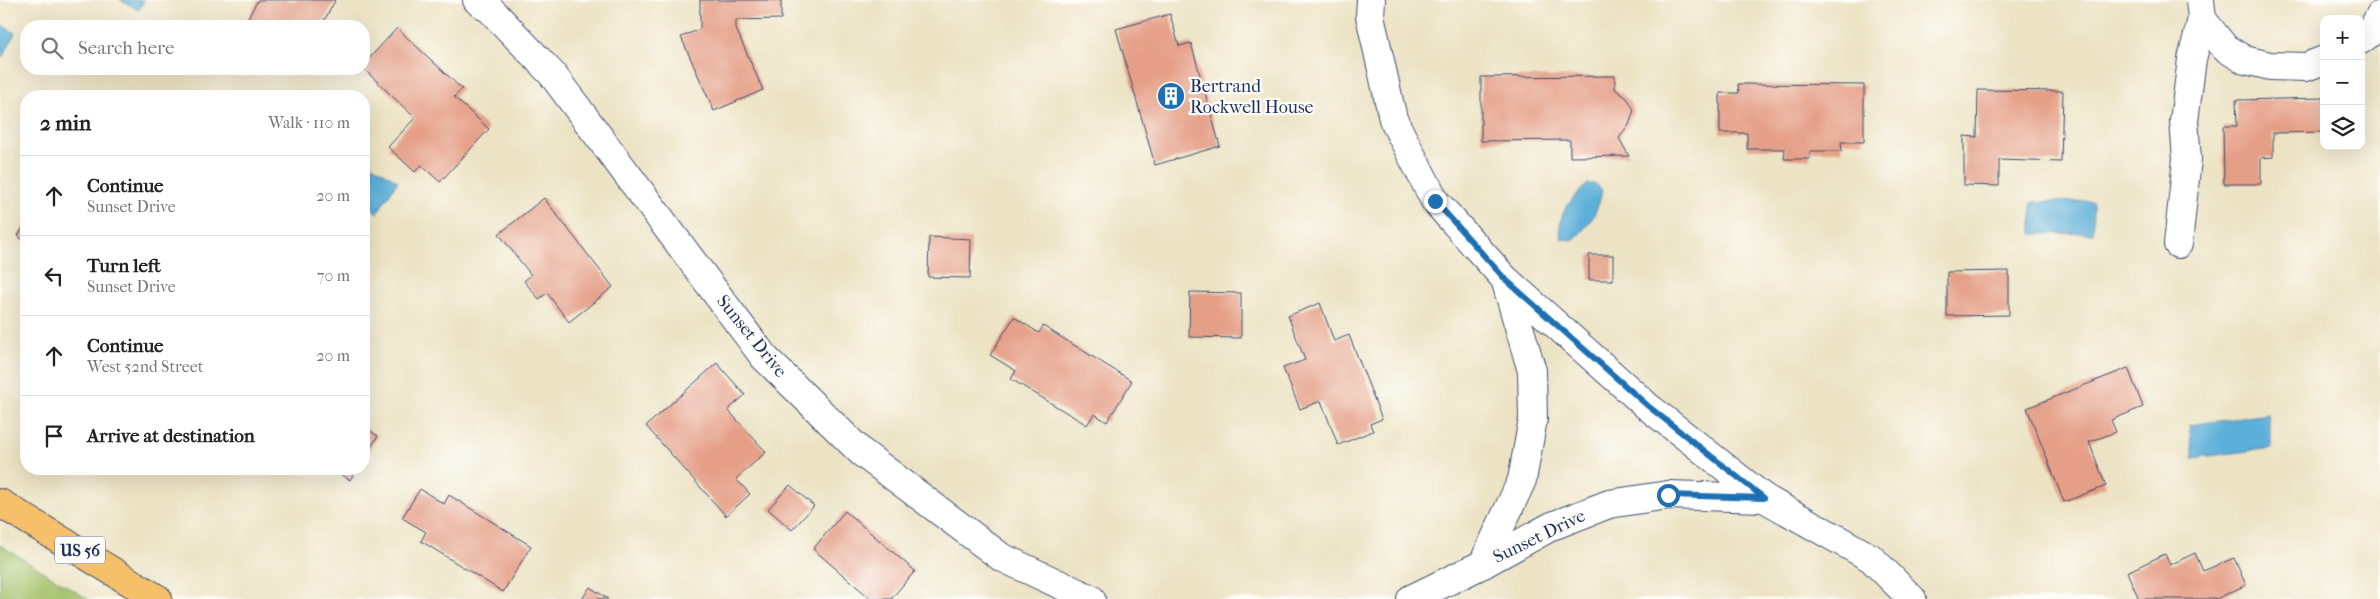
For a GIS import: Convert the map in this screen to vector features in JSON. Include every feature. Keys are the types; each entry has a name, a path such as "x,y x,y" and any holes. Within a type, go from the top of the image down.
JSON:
{"highway":[{"name":"US 56","path":"0,503 158,599"}],"street":[{"name":"Sunset Drive","path":"477,0 491,10 552,74 764,356 861,452 1001,557 1091,599"},
{"name":"Sunset Drive","path":"1371,0 1370,16 1393,119 1435,201 1505,279 1648,406 1764,498 1871,558 1912,599"},
{"path":"2201,10 2225,48 2245,60 2270,66 2306,67 2320,62"},
{"path":"2178,244 2187,159 2184,121 2201,10"},
{"path":"2365,37 2370,33 2380,15"},
{"path":"1483,564 1522,480 1533,419 1532,371 1505,279"},
{"name":"Sunset Drive","path":"1411,599 1483,564 1552,526 1609,504 1668,495 1764,498"}],"green space":[{"path":"0,545 88,599 0,599"}],"water":[{"path":"120,0 144,0 139,10"},
{"path":"0,24 15,33 3,57 0,55"},
{"path":"370,164 398,181 377,213 370,207"},
{"path":"1588,184 1596,184 1602,190 1595,212 1588,224 1573,240 1562,239 1560,223 1562,215 1576,195"},
{"path":"2093,201 2093,233 2032,234 2032,202"},
{"path":"2268,414 2272,448 2193,458 2189,425"}],"building":[{"path":"258,0 335,1 324,20 246,20"},
{"path":"700,0 781,0 781,19 736,20 736,29 763,90 714,111 681,37 700,29"},
{"name":"Bertrand Rockwell House","path":"1170,14 1179,46 1191,43 1220,146 1155,165 1116,29"},
{"path":"397,28 462,89 454,97 489,129 440,182 421,165 415,172 388,147 415,118 370,75 370,57"},
{"path":"1615,76 1615,89 1628,99 1634,110 1629,125 1619,138 1629,156 1570,157 1570,140 1481,141 1481,77"},
{"path":"1738,84 1864,85 1864,142 1841,142 1842,151 1810,151 1810,159 1784,159 1785,149 1747,149 1747,133 1720,133 1720,93 1739,93"},
{"path":"1978,90 2063,91 2061,162 1999,160 1999,186 1964,185 1964,136 1977,137"},
{"path":"2320,98 2320,132 2273,133 2273,157 2261,158 2261,184 2224,184 2223,126 2237,126 2236,100"},
{"path":"544,198 613,287 569,322 547,293 539,299 524,281 531,275 499,234"},
{"path":"929,237 971,239 970,278 928,277"},
{"path":"1589,255 1613,255 1613,280 1589,280"},
{"path":"2009,271 2009,315 1947,316 1947,272"},
{"path":"1190,292 1241,293 1241,338 1189,337"},
{"path":"1320,303 1334,341 1349,335 1382,419 1370,424 1373,431 1338,445 1321,401 1300,409 1283,368 1305,360 1288,316"},
{"path":"1014,317 1039,333 1043,326 1132,381 1107,422 1094,414 1087,425 1011,379 1016,371 990,355"},
{"path":"717,363 745,395 728,410 766,452 736,479 750,494 726,516 646,426"},
{"path":"2128,368 2143,407 2111,420 2116,432 2089,442 2106,486 2064,502 2027,408"},
{"path":"370,431 378,436 370,449"},
{"path":"342,475 353,475 350,480"},
{"path":"790,485 814,506 792,530 768,509"},
{"path":"420,489 444,504 449,495 531,546 503,592 421,541 426,532 402,518"},
{"path":"845,511 915,571 891,599 871,599 813,549"},
{"path":"2195,553 2203,571 2234,558 2246,585 2216,599 2139,599 2127,572 2165,554 2170,565"},
{"path":"590,587 608,599 582,599"}],"place":[{"name":"Bertrand Rockwell House","path":"1171,96"}],"route":[{"path":"1435,201 1505,279 1648,406 1764,498 1668,495"}]}
